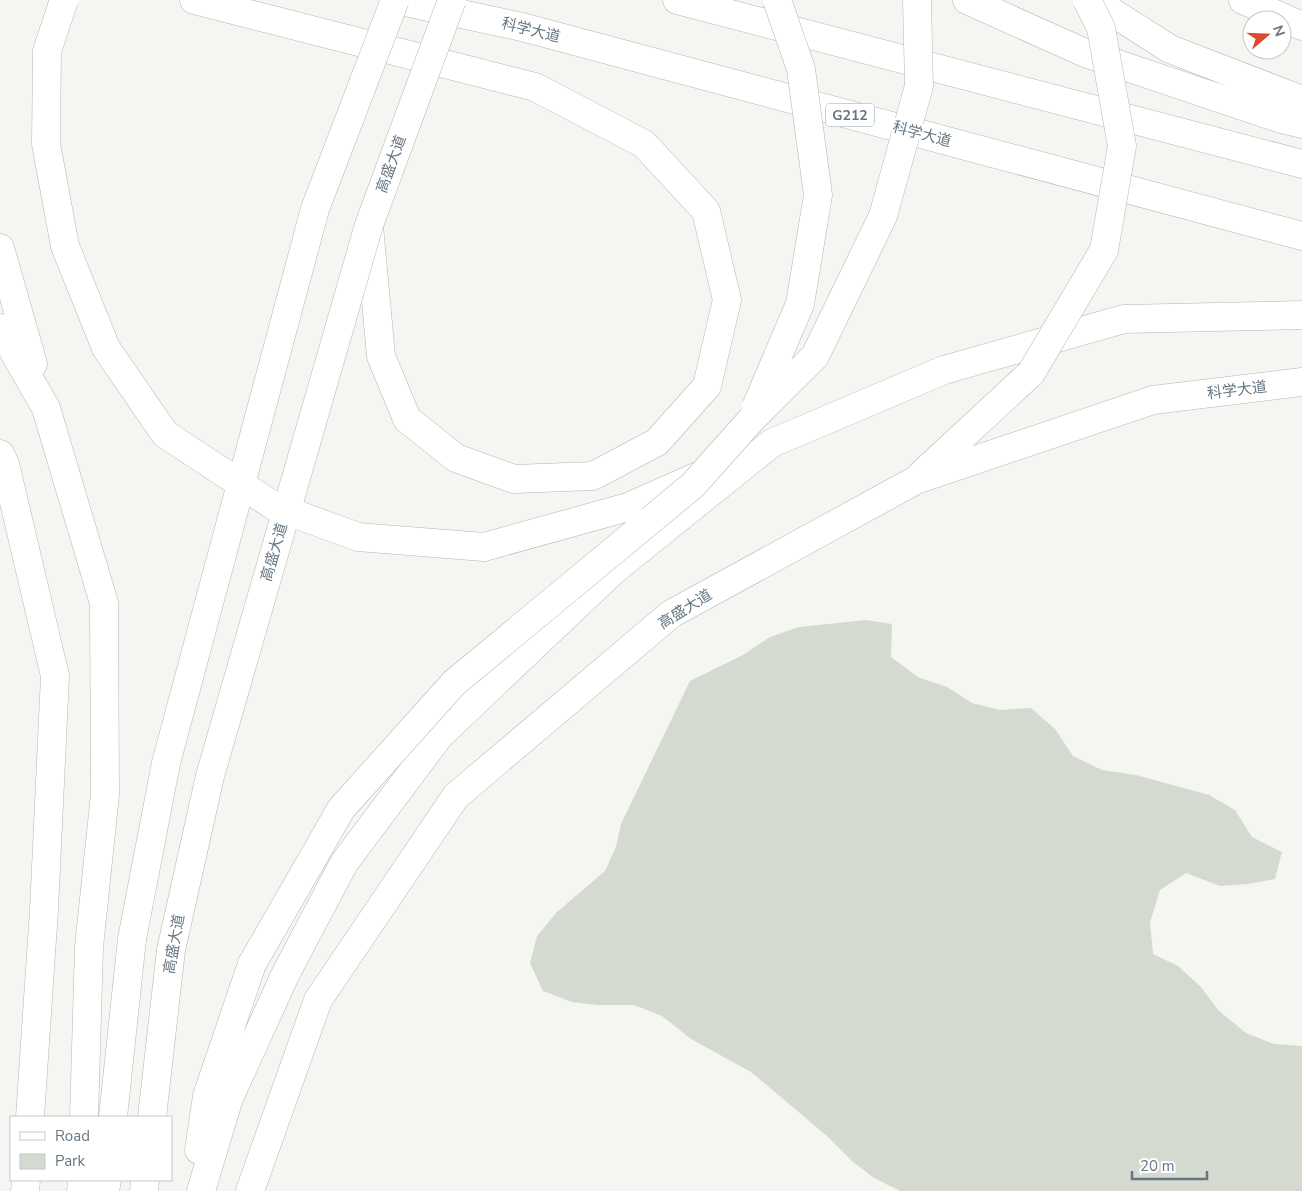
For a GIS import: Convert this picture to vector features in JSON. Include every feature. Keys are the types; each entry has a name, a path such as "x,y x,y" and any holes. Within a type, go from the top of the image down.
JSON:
{"main road":[{"path":"64,0 47,51 46,144 66,246 106,348 165,434 274,506 358,537 484,547 628,507 944,370 1124,319 1302,315"},
{"path":"194,0 535,87 644,144 706,211 727,300 707,386 657,442 593,476 514,479 456,458 407,419 382,356 369,225"},
{"path":"113,1116 132,939 166,763 315,209 395,0"},
{"name":"科学大道","path":"395,0 531,29 1302,236"},
{"name":"高盛大道","path":"152,1116 171,950 210,776 369,225 452,0"},
{"path":"678,0 1302,164"},
{"path":"751,420 800,304 818,195 801,69 777,0"},
{"path":"192,1191 207,1096 252,964 341,809 454,683 692,485 751,420 815,356 883,216 919,86 917,0"},
{"path":"967,0 1084,53 1281,120 1302,124"},
{"path":"916,480 1032,373 1104,250 1122,146 1101,28 1088,0"},
{"path":"1093,0 1170,49 1302,100"},
{"path":"1243,0 1302,26"},
{"path":"0,248 104,603 105,794 89,947 84,1116"},
{"path":"0,328 46,408"},
{"name":"科学大道","path":"916,480 1153,400 1302,382"},
{"path":"201,1191 229,1098 286,973 344,863 440,735 614,570 772,443"},
{"path":"0,454 5,464 55,676 44,910 30,1116"},
{"name":"高盛大道","path":"250,1191 318,1000 456,796 671,614 916,480"}],"green space":[{"path":"866,620 892,624 891,657 918,677 947,687 972,703 1000,710 1031,708 1055,729 1073,756 1102,770 1136,775 1209,795 1235,810 1252,837 1282,852 1275,879 1248,884 1220,886 1186,873 1160,890 1150,922 1153,954 1178,966 1201,987 1218,1010 1246,1033 1274,1044 1302,1046 1302,1191 900,1191 874,1178 852,1161 827,1136 751,1072 691,1039 662,1016 634,1005 597,1005 572,1002 543,991 530,963 537,936 557,912 605,871 616,847 621,824 690,681 743,655 770,637 799,627"}]}
